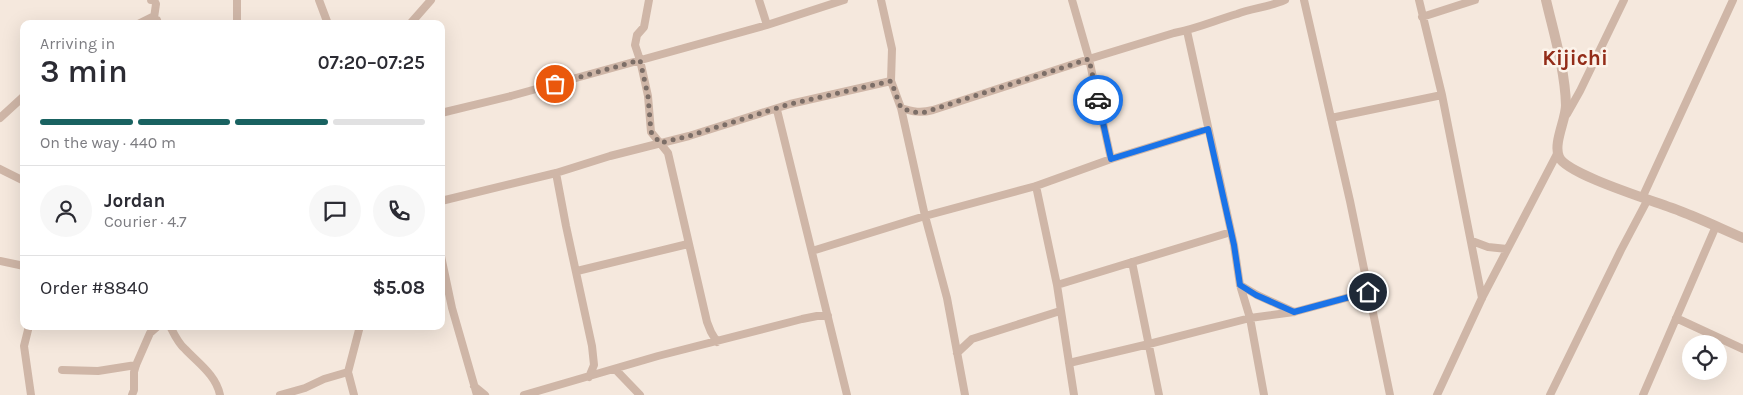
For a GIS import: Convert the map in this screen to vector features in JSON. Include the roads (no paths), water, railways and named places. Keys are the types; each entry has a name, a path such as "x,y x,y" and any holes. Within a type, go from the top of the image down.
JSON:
{"street":[{"path":"151,0 154,0 156,4 156,20"},
{"path":"237,0 237,20"},
{"path":"319,0 326,20"},
{"path":"416,20 431,0"},
{"path":"649,0 644,27 637,35 635,45 648,96 651,132 668,153 707,322 717,342"},
{"path":"759,0 767,25"},
{"path":"445,109 511,96 767,25 844,0"},
{"path":"881,0 892,49 891,81 901,108 925,216 947,298 965,395"},
{"path":"1072,0 1089,59 1111,159"},
{"path":"901,108 922,113 933,110 1089,59 1285,0"},
{"path":"1304,0 1390,395"},
{"path":"1419,0 1442,96 1482,298"},
{"path":"1422,17 1475,0"},
{"path":"1546,0 1562,74 1566,103 1565,118"},
{"path":"1437,395 1482,298 1558,152 1565,118 1624,0"},
{"path":"1550,395 1621,250 1733,0"},
{"path":"1187,31 1231,232 1240,285 1250,318 1264,395"},
{"path":"445,200 556,173 777,110 790,104 891,81"},
{"path":"1331,118 1442,96"},
{"path":"0,118 20,100"},
{"path":"777,110 847,395"},
{"path":"812,251 925,216 1036,186 1111,159 1208,129"},
{"path":"1558,152 1562,162 1573,170 1743,238"},
{"path":"0,169 20,179"},
{"path":"556,173 594,357 594,365 589,377"},
{"path":"1036,186 1056,285 1074,395"},
{"path":"1643,395 1716,226"},
{"path":"1056,285 1231,232"},
{"path":"1472,241 1488,247 1507,249"},
{"path":"577,270 688,244"},
{"path":"0,261 20,265"},
{"path":"1132,262 1159,395"},
{"path":"445,275 476,395"},
{"path":"1240,285 1256,295 1294,312"},
{"path":"1069,363 1250,318 1294,312 1368,292"},
{"path":"956,353 972,339 1060,311"},
{"path":"524,395 802,319 828,316"},
{"path":"1676,318 1743,349"},
{"path":"28,330 24,346 31,395"},
{"path":"132,395 136,365 150,333 153,330"},
{"path":"172,330 183,348 211,375 216,382 220,395"},
{"path":"354,395 348,372 359,330"},
{"path":"62,370 98,371 136,365"},
{"path":"615,369 640,395"},
{"path":"280,395 348,372"},
{"path":"474,386 485,395"}],"district":[{"name":"Kijichi","path":"1575,58"}]}
